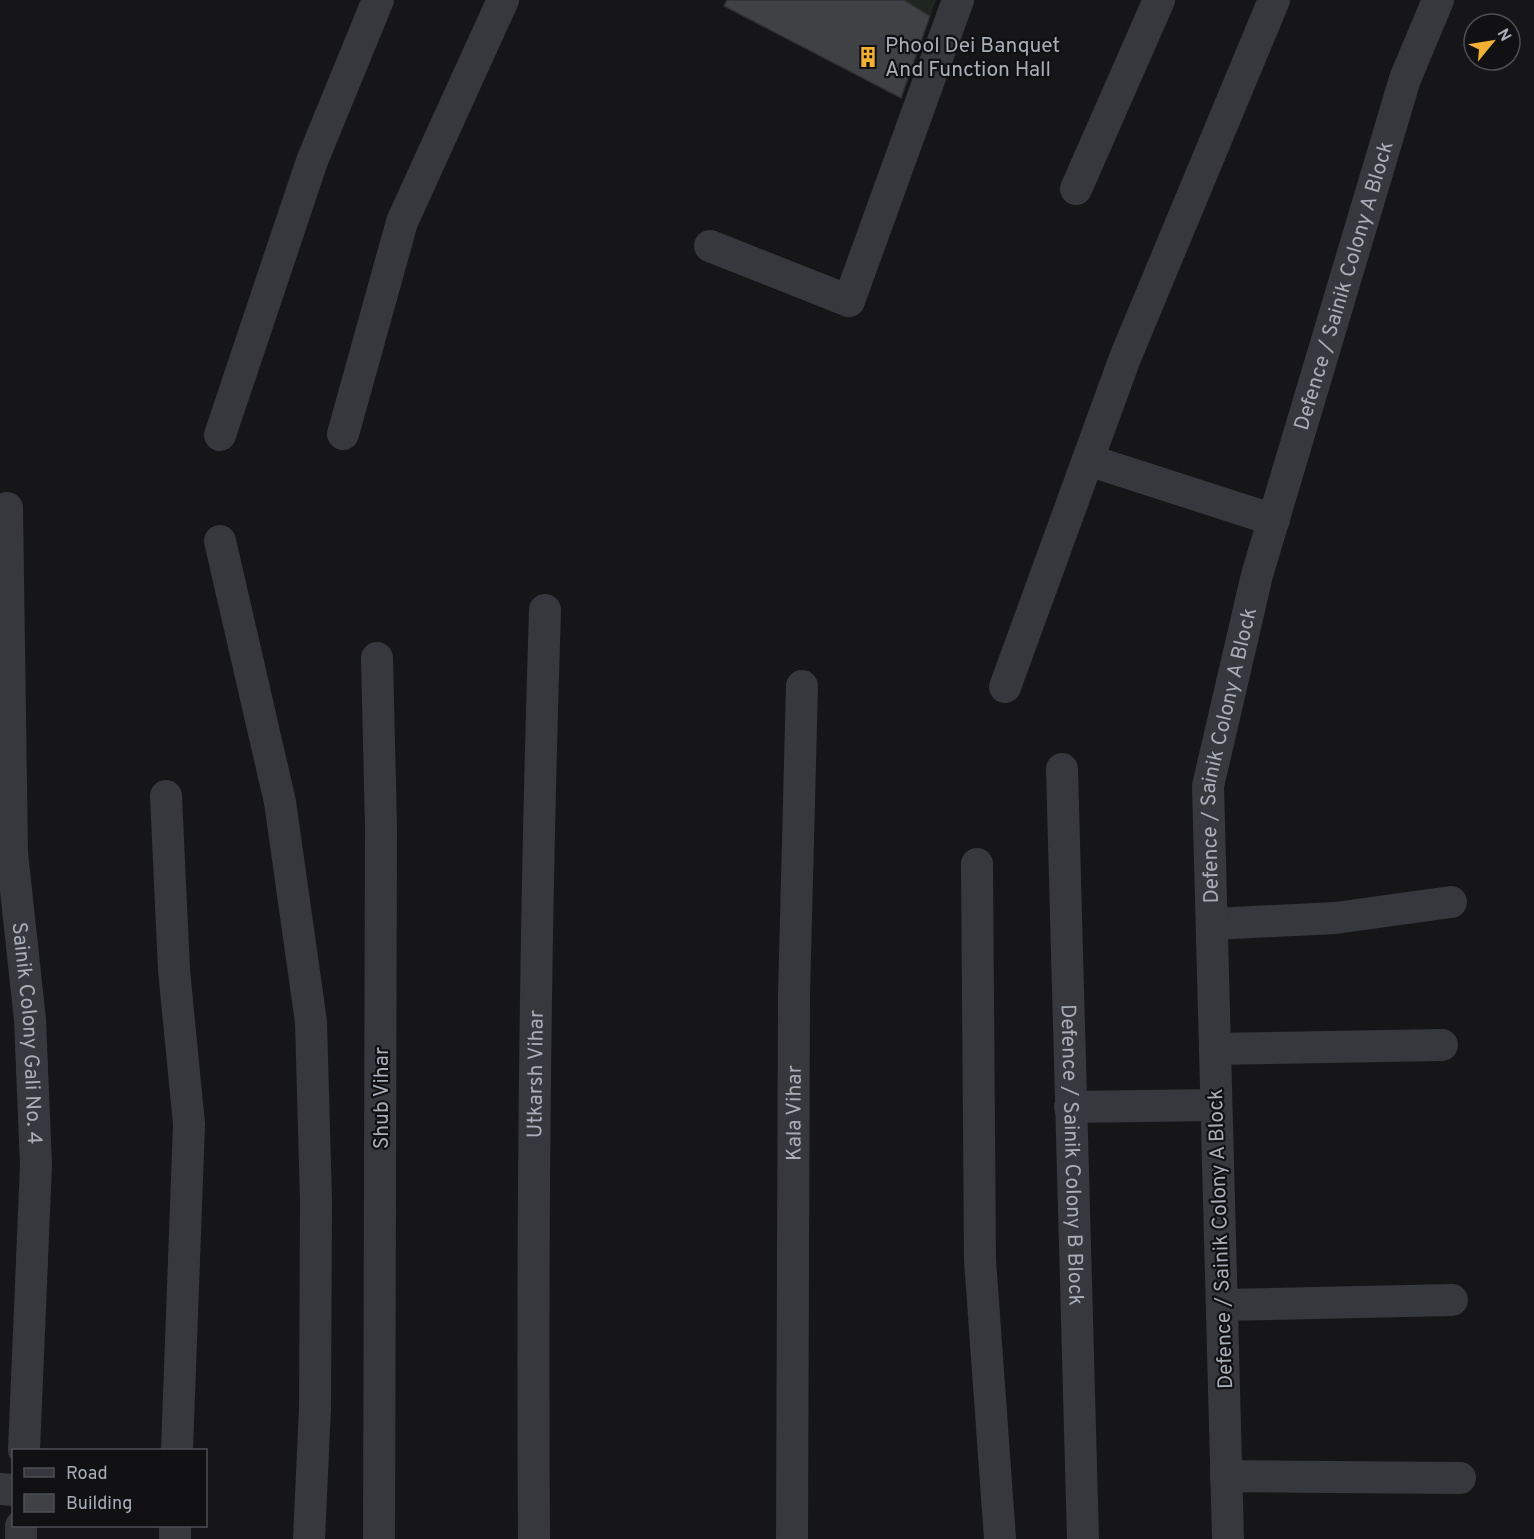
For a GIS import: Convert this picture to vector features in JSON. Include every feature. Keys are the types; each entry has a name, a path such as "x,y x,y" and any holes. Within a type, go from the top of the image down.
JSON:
{"street":[{"path":"220,435 312,161 378,0"},
{"path":"343,434 402,222 503,0"},
{"path":"710,246 849,300 958,0"},
{"path":"1076,189 1159,0"},
{"path":"1005,687 1125,358 1274,0"},
{"name":"Defence / Sainik Colony A Block","path":"1228,1539 1208,786 1257,575 1405,79 1438,0"},
{"path":"1088,460 1274,520"},
{"name":"Sainik Colony Gali No. 4","path":"7,508 13,986 36,1165 24,1449"},
{"path":"220,541 280,802 311,1022 316,1212 315,1408 309,1539"},
{"name":"Utkarsh Vihar","path":"534,1539 536,913 545,610"},
{"name":"Shub Vihar","path":"377,658 381,827 379,1539"},
{"name":"Kala Vihar","path":"792,1539 794,994 802,686"},
{"name":"Defence / Sainik Colony B Block","path":"1062,769 1083,1539"},
{"path":"166,796 174,970 189,1124 177,1449"},
{"path":"977,864 980,1260 1000,1539"},
{"path":"1213,924 1335,918 1451,902"},
{"path":"1215,1049 1442,1045"},
{"path":"1070,1107 1215,1105"},
{"path":"1223,1305 1452,1300"},
{"path":"1226,1476 1460,1478"}],"shaded area":[{"path":"904,0 936,0 930,16"}],"building":[{"name":"Phool Dei Banquet And Function Hall","path":"727,0 904,0 930,16 901,98 724,6"}],"place":[{"name":"Phool Dei Banquet And Function Hall","path":"868,57"}]}
